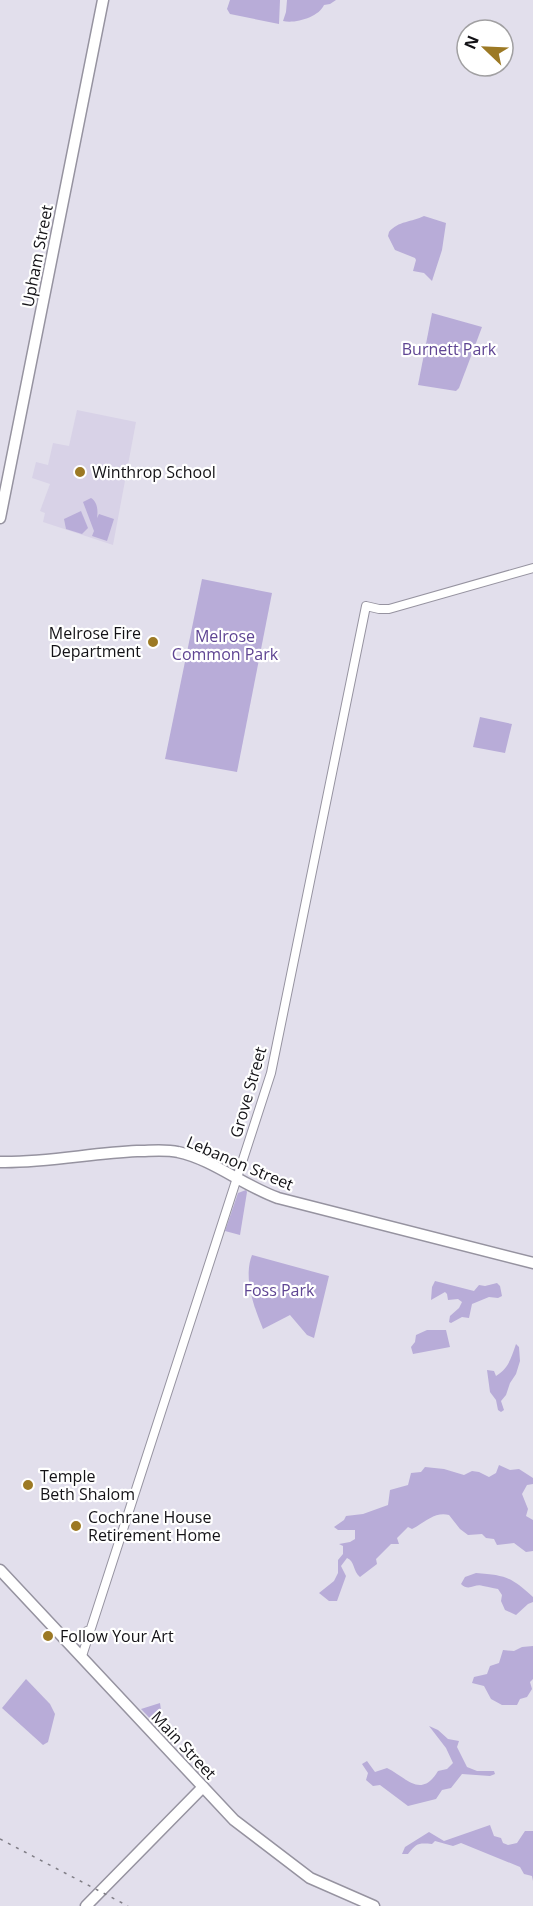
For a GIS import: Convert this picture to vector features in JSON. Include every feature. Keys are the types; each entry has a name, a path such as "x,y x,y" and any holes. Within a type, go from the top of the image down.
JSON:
{"main road":[{"name":"Upham Street","path":"0,518 104,0"},
{"name":"Lebanon Street","path":"0,1162 118,1152 172,1151 201,1160 260,1191 287,1201 533,1263"},
{"name":"Main Street","path":"0,1570 234,1820 293,1867 312,1879 374,1906"},
{"path":"86,1906 204,1788"}],"street":[{"name":"Grove Street","path":"82,1656 270,1075 366,606 389,609 533,568"},
{"name":"Grove Street","path":"65,1638 74,1640 83,1637 98,1608"}],"shaded area":[{"name":"Winthrop School","path":"77,410 136,422 113,545 43,522 45,513 40,511 50,484 32,478 36,462 48,465 53,443 69,446"}],"green space":[{"path":"230,0 280,0 279,24 230,14 227,9"},
{"path":"287,0 336,0 324,5 312,16 288,22 283,21"},
{"path":"424,216 446,223 442,250 432,281 424,273 413,271 415,258 395,250 388,236 393,228"},
{"name":"Burnett Park","path":"432,313 482,327 456,391 418,385"},
{"path":"91,498 96,505 97,518 99,514 114,519 107,541 92,536 94,531 83,502"},
{"path":"81,511 88,528 82,534 66,529 64,519"},
{"name":"Melrose Common Park","path":"202,579 272,593 237,772 165,759"},
{"path":"480,717 512,724 505,753 473,747"},
{"path":"246,1190 240,1235 225,1231 238,1193"},
{"name":"Foss Park","path":"252,1255 329,1276 314,1338 307,1335 290,1315 263,1329 249,1283"},
{"path":"435,1281 474,1291 479,1285 497,1283 502,1296 489,1297 472,1304 469,1318 462,1317 451,1323 449,1322 450,1316 462,1302 458,1299 448,1300 445,1292 431,1300"},
{"path":"427,1330 446,1330 450,1347 413,1354 411,1347 416,1335"},
{"path":"516,1344 519,1347 520,1361 516,1374 501,1401 504,1410 501,1412 490,1392 487,1370 494,1371 496,1376 504,1370"},
{"path":"499,1465 510,1470 519,1469 533,1478 533,1484 527,1485 522,1494 528,1509 526,1516 533,1520 533,1551 526,1552 514,1543 497,1545 494,1539 486,1538 482,1534 468,1535 449,1515 444,1514 430,1518 412,1529 408,1527 397,1538 399,1544 391,1544 376,1559 377,1564 360,1577 350,1559 347,1558 341,1566 346,1576 337,1601 329,1601 319,1593 334,1581 338,1573 338,1560 343,1554 343,1546 339,1544 355,1539 355,1530 338,1530 334,1527 346,1516 363,1514 388,1505 390,1490 408,1485 411,1473 421,1472 425,1467 444,1469 464,1475 472,1471 479,1472 489,1477 496,1473"},
{"path":"476,1573 501,1576 513,1581 533,1597 533,1602 516,1615 505,1610 501,1601 502,1595 498,1589 480,1585 467,1587 461,1584 465,1577"},
{"path":"533,1646 533,1679 530,1682 532,1689 527,1697 520,1699 517,1705 502,1705 491,1699 484,1686 472,1683 474,1677 487,1674 490,1666 499,1663 503,1650 514,1651 522,1647"},
{"path":"26,1679 50,1704 55,1714 48,1742 43,1745 2,1708"},
{"path":"160,1703 164,1731 163,1732 141,1709"},
{"path":"429,1726 448,1739 459,1741 457,1747 467,1767 477,1771 494,1771 495,1774 490,1776 462,1774 451,1788 442,1790 436,1799 408,1806 380,1785 373,1786 366,1780 368,1773 362,1764 367,1761 375,1772 387,1768 407,1781 420,1785 426,1784 438,1771 447,1769 453,1763 446,1748"},
{"path":"490,1825 494,1836 501,1838 503,1843 508,1845 517,1843 525,1831 533,1831 533,1881 532,1876 524,1874 520,1867 461,1843 453,1846 435,1841 432,1844 418,1844 408,1854 402,1854 405,1847 429,1832 444,1841"}],"railway":[{"path":"0,1839 128,1906"}],"place":[{"name":"Winthrop School","path":"80,472"},
{"name":"Melrose Fire Department","path":"153,642"},
{"name":"Temple Beth Shalom","path":"28,1485"},
{"name":"Cochrane House Retirement Home","path":"76,1526"},
{"name":"Follow Your Art","path":"48,1636"}]}
